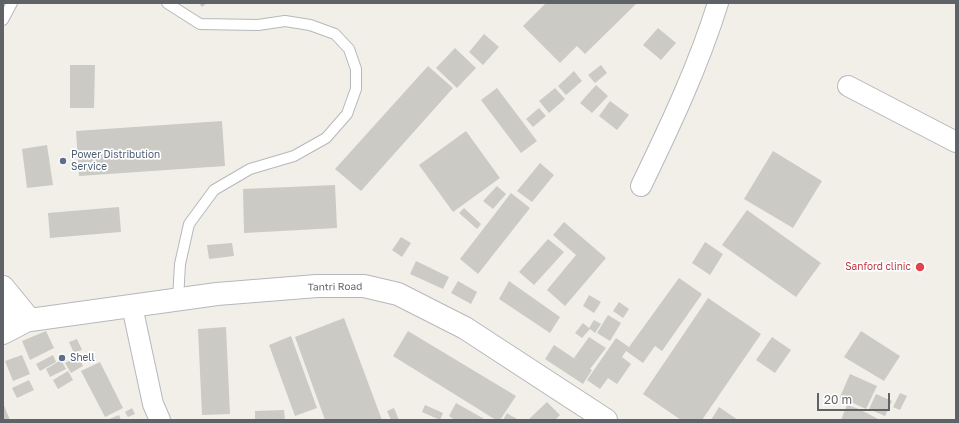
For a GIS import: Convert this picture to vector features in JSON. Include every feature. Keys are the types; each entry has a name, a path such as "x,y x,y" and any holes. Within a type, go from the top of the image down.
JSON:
{"street":[{"path":"641,186 680,105 705,46 718,3"},
{"path":"848,86 956,142"},
{"name":"Tantri Road","path":"3,315 30,320 217,294 317,286 364,286 398,294 465,328 606,420"},
{"path":"3,287 30,320 3,334"},
{"path":"132,306 153,404 160,420"}],"lane":[{"path":"3,20 12,3"},
{"path":"167,3 200,24 258,25 286,21 310,25 336,34 349,49 356,69 356,89 348,114 326,138 294,156 250,169 214,190 189,224 180,264 178,299"}],"building":[{"path":"199,3 207,3 202,7"},
{"path":"546,3 637,3 585,54 577,46 560,63 523,26"},
{"path":"658,28 676,43 661,60 643,45"},
{"path":"484,34 499,47 483,65 469,52"},
{"path":"455,48 476,68 457,88 436,68"},
{"path":"70,65 95,65 94,108 70,108"},
{"path":"601,65 607,73 595,83 588,75"},
{"path":"428,66 453,88 361,191 335,169"},
{"path":"574,71 582,81 566,95 558,86"},
{"path":"596,85 608,96 592,113 580,103"},
{"path":"497,88 537,141 521,153 481,100"},
{"path":"555,88 565,99 549,113 539,101"},
{"path":"610,101 629,115 617,130 599,116"},
{"path":"539,108 546,116 533,127 526,119"},
{"path":"222,121 225,166 79,176 76,131"},
{"path":"466,131 500,178 453,212 419,165"},
{"path":"47,145 53,185 27,188 22,149"},
{"path":"773,151 822,181 793,228 744,199"},
{"path":"540,163 554,175 532,202 517,191"},
{"path":"335,185 337,228 244,233 243,189"},
{"path":"497,186 506,194 493,209 483,201"},
{"path":"511,193 530,208 478,274 460,259"},
{"path":"119,207 121,232 50,238 48,213"},
{"path":"464,208 481,224 477,229 459,213"},
{"path":"747,210 821,263 796,297 722,245"},
{"path":"564,222 606,258 565,306 547,290 576,255 553,235"},
{"path":"401,237 411,243 402,257 392,250"},
{"path":"548,239 564,252 534,285 519,272"},
{"path":"705,242 723,254 710,275 692,263"},
{"path":"232,243 234,256 209,259 207,245"},
{"path":"416,261 449,277 443,289 410,274"},
{"path":"679,278 702,294 662,351 655,346 643,363 626,351 622,357 631,364 617,384 608,378 600,389 587,380 616,338 629,347"},
{"path":"458,281 477,292 471,304 451,293"},
{"path":"509,281 560,317 550,333 499,299"},
{"path":"589,295 601,302 594,313 583,306"},
{"path":"708,298 761,334 702,420 681,420 643,394"},
{"path":"619,302 629,309 623,318 613,311"},
{"path":"608,315 621,323 610,341 597,333"},
{"path":"344,318 382,420 325,420 295,337"},
{"path":"594,320 601,324 595,333 590,329 582,338 575,333 583,323 589,328"},
{"path":"226,327 230,414 202,415 198,329"},
{"path":"46,331 54,348 30,360 22,341"},
{"path":"408,331 516,396 500,420 496,420 393,356"},
{"path":"861,331 900,356 884,381 844,357"},
{"path":"291,336 317,408 295,416 269,345"},
{"path":"589,337 606,348 590,369 592,370 583,384 545,359 554,345 578,361 574,358"},
{"path":"772,337 791,350 775,373 756,360"},
{"path":"77,339 82,350 74,353 69,342"},
{"path":"22,355 30,374 13,381 5,361"},
{"path":"53,355 56,362 40,371 36,364"},
{"path":"78,356 83,366 71,373 65,363"},
{"path":"61,360 66,369 50,377 46,369"},
{"path":"100,362 123,408 105,417 81,371"},
{"path":"68,371 73,380 58,389 53,380"},
{"path":"850,374 877,386 866,409 840,397"},
{"path":"29,380 34,390 17,398 12,388"},
{"path":"900,393 907,396 900,410 893,407"},
{"path":"876,394 892,401 885,416 869,409"},
{"path":"547,402 560,415 555,420 528,420"},
{"path":"3,403 10,420 3,420"},
{"path":"456,403 486,420 455,420 449,416"},
{"path":"425,405 443,413 440,420 422,412"},
{"path":"847,405 859,409 880,420 841,420"},
{"path":"719,407 738,420 711,420"},
{"path":"132,408 135,414 128,417 125,412"},
{"path":"394,408 399,420 391,420 387,411"},
{"path":"284,410 285,420 255,420 255,411"},
{"path":"507,413 508,414 519,420 503,420"},
{"path":"119,415 121,420 107,420"}],"place":[{"name":"Power Distribution Service","path":"63,161"},
{"name":"Sanford clinic","path":"920,267"},
{"name":"Shell","path":"62,358"}]}
